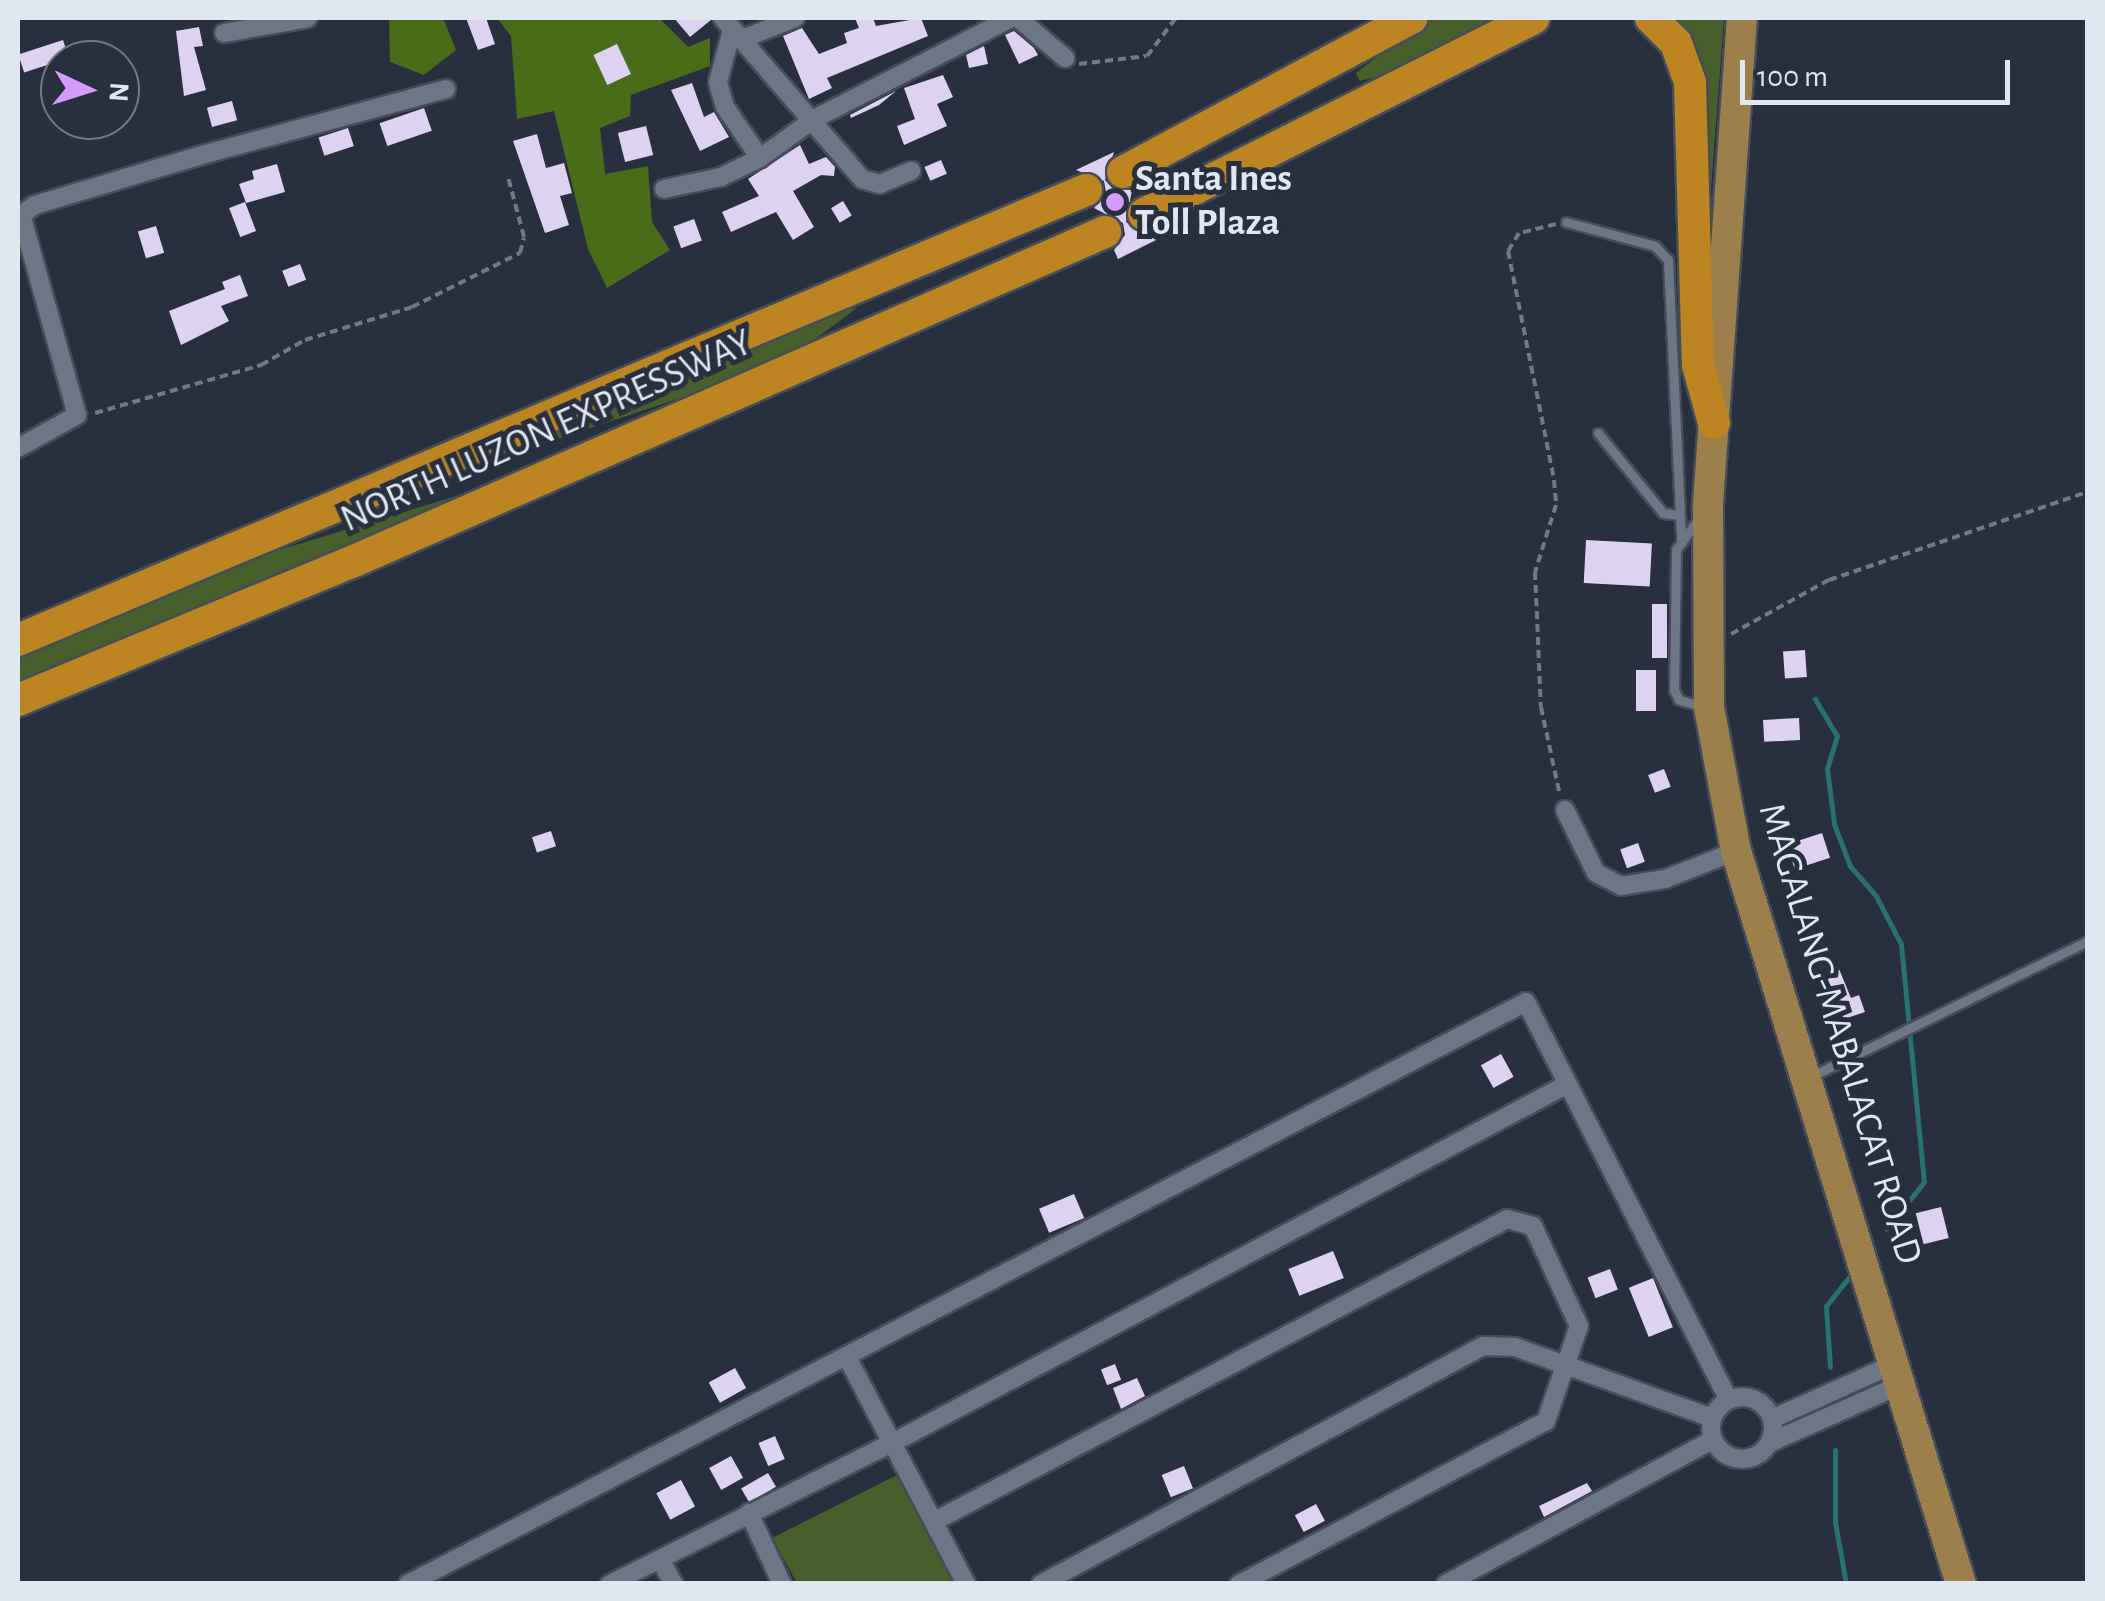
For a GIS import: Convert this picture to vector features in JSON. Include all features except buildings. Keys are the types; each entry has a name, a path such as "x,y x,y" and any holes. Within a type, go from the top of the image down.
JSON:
{"highway":[{"path":"1124,172 1412,18"},
{"path":"1144,214 1534,18"},
{"path":"1651,18 1676,43 1692,95 1698,365 1714,423"},
{"name":"NORTH LUZON EXPRESSWAY","path":"18,640 1086,190"},
{"name":"NORTH LUZON EXPRESSWAY","path":"18,700 354,561 1106,232"}],"main road":[{"name":"MAGALANG-MABALACAT ROAD","path":"1742,18 1714,423 1694,512 1709,707 1736,852 1808,1078 1889,1378 1961,1584"}],"street":[{"path":"224,33 308,18"},
{"path":"732,29 795,18"},
{"path":"664,189 721,177 760,158 814,119 1014,18 1065,58"},
{"path":"732,29 869,184 911,172"},
{"path":"732,29 718,82 725,107 760,158"},
{"path":"18,448 77,415 21,215 198,156 446,89"},
{"path":"1565,810 1596,873 1621,886 1664,879 1736,852"},
{"path":"408,1584 848,1359 1526,1002 1728,1399"},
{"path":"610,1584 894,1442 1568,1084"},
{"path":"935,1522 1507,1219 1533,1226 1578,1312 1578,1338 1552,1410 1533,1431 1240,1584"},
{"path":"1042,1584 1483,1346 1515,1347 1712,1418"},
{"path":"848,1359 966,1584"},
{"path":"1772,1419 1889,1378"},
{"path":"1772,1419 1750,1397 1728,1399 1712,1418 1712,1440 1725,1455 1745,1459 1889,1378"},
{"path":"1769,1443 1772,1419"},
{"path":"1446,1584 1712,1440"},
{"path":"749,1513 782,1584"},
{"path":"661,1561 674,1584"}],"lane":[{"path":"1566,222 1655,246 1668,260 1694,512 1674,564 1674,690 1690,706 1709,707"},
{"path":"1598,433 1662,513 1694,512"},
{"path":"1681,540 1694,512"},
{"path":"1808,1078 2088,940"}],"path":[{"path":"1065,58 1095,64 1147,56 1176,18"},
{"path":"77,415 261,365 305,340 412,307 520,253 524,237 508,177"},
{"path":"1565,810 1547,752 1536,628 1535,572 1556,504 1554,480 1508,251 1519,232 1566,222"},
{"path":"1707,648 1829,580 2088,492"}],"green space":[{"path":"389,18 443,18 456,50 424,75 390,62"},
{"path":"497,18 659,18 688,47 710,38 710,66 631,95 630,116 600,128 605,174 648,166 652,222 670,250 607,288 588,249 554,111 517,119 511,36"},
{"path":"1428,18 1508,18 1411,68 1360,81 1356,73"},
{"path":"1666,18 1724,18 1710,202 1698,201"},
{"path":"857,308 799,351 737,379 528,449 527,436 785,321"},
{"path":"466,493 327,559 18,687 18,652 266,554"},
{"path":"899,1474 956,1583 797,1583 772,1538"}],"waterway":[{"path":"1815,699 1837,736 1827,769 1834,824 1850,866 1876,896 1901,944 1924,1182 1886,1229"},
{"path":"1830,1367 1826,1306 1853,1272"},
{"path":"1835,1450 1835,1522 1846,1584"}],"place":[{"name":"Santa Ines Toll Plaza","path":"1115,202"}]}
